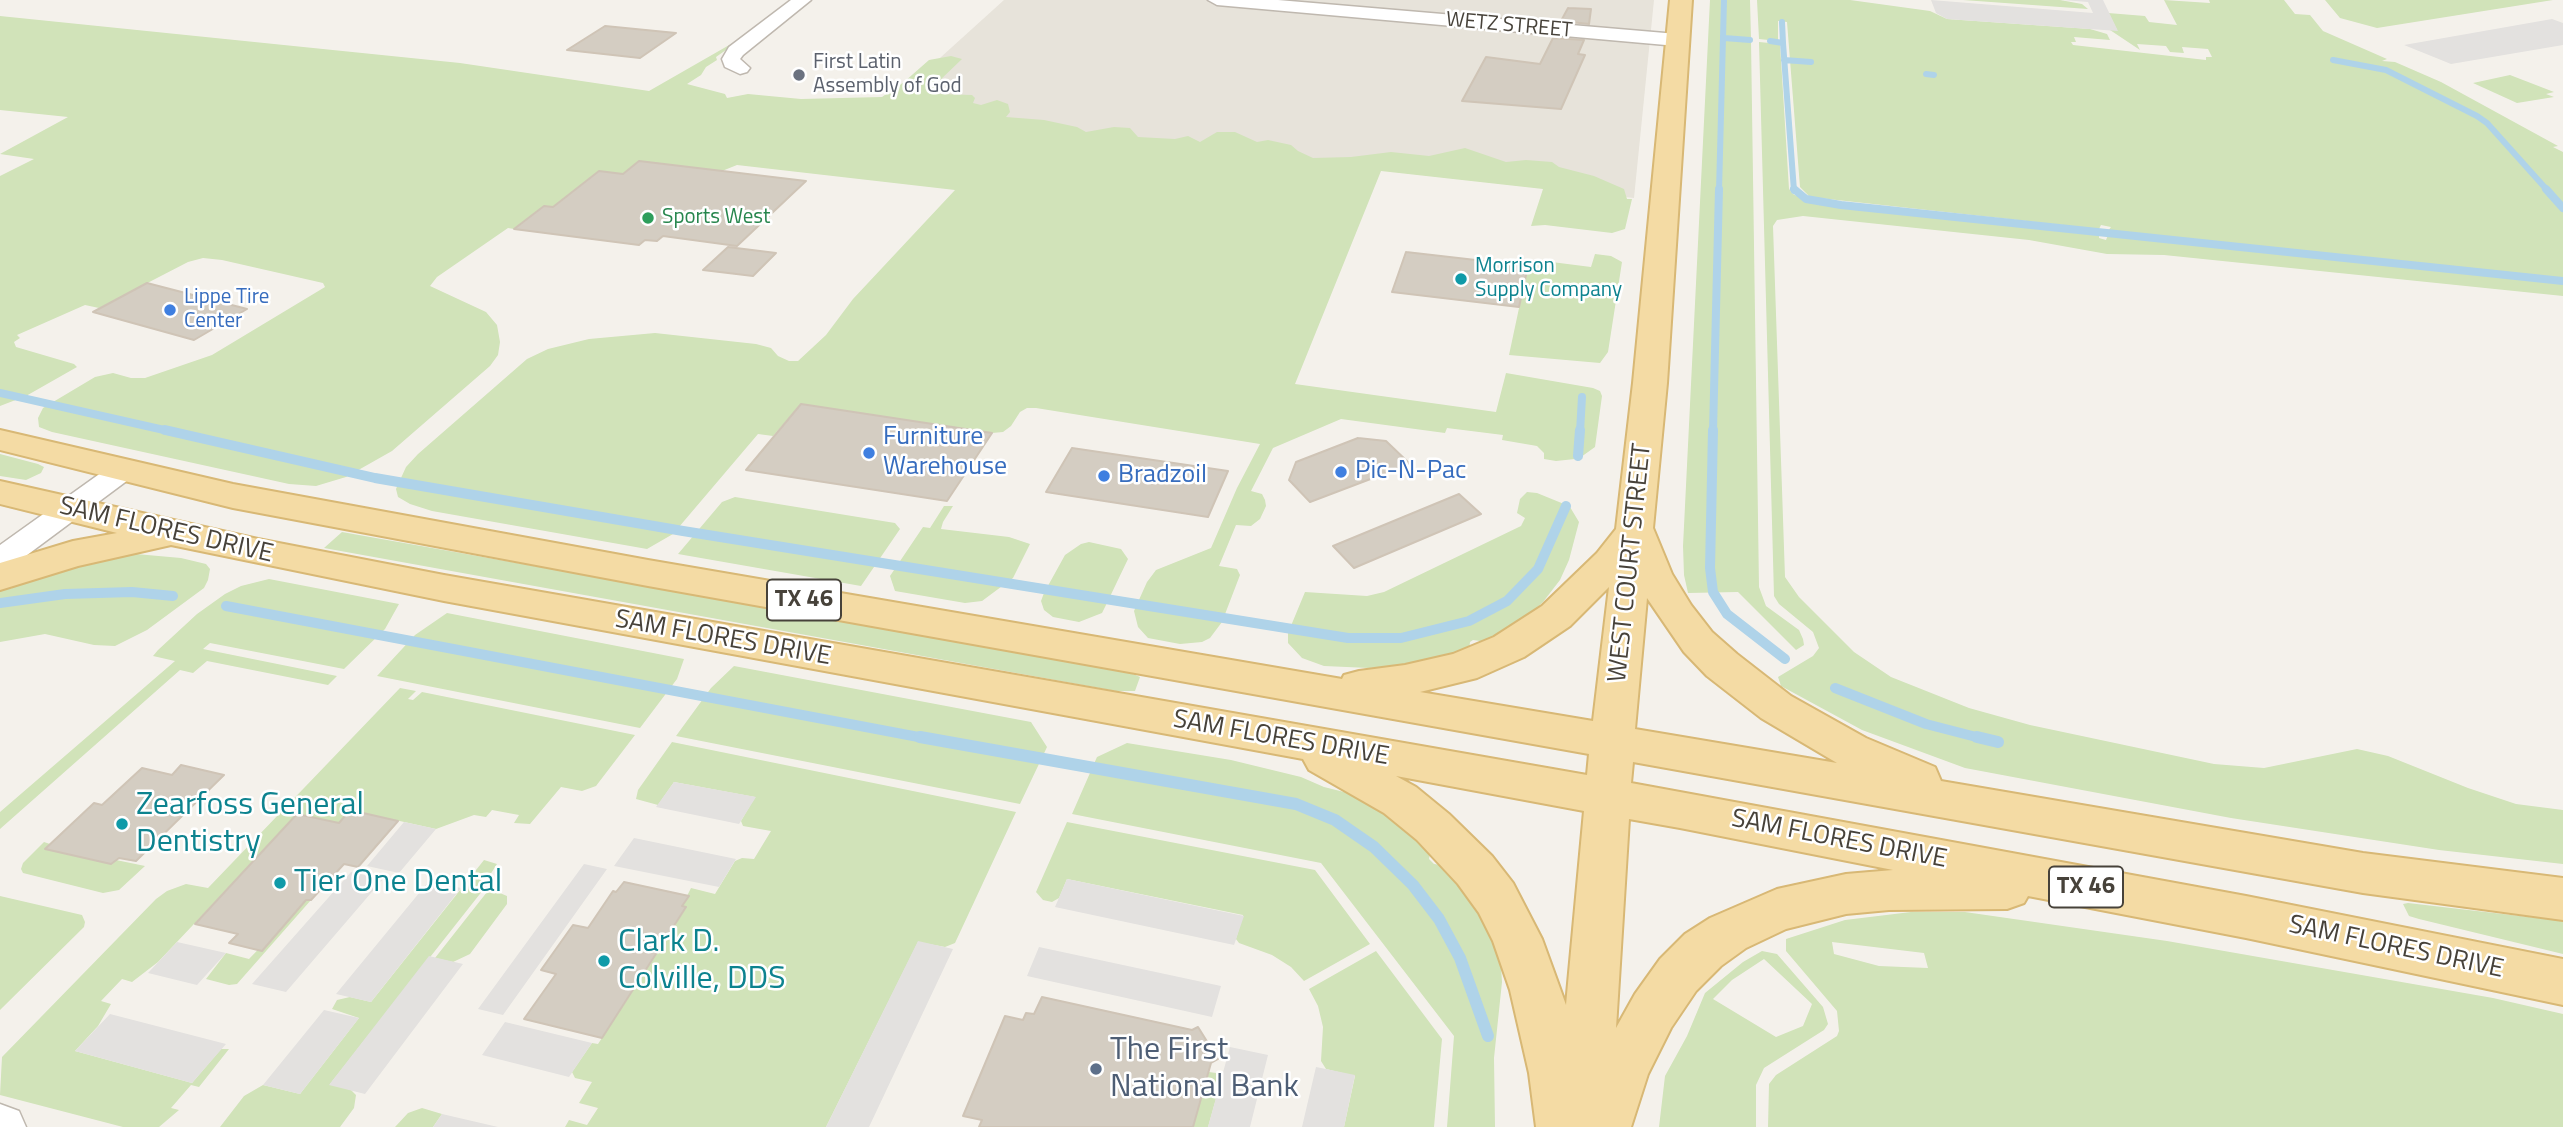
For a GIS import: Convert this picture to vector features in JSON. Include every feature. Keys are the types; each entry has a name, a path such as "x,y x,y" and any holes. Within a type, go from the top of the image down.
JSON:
{"main road":[{"name":"WEST COURT STREET","path":"1582,1127 1607,796 1663,246 1681,0"},
{"name":"SAM FLORES DRIVE","path":"0,440 233,496 506,547 2363,873 2563,898"},
{"name":"SAM FLORES DRIVE","path":"0,492 69,510 444,588 1607,796 2139,897 2563,982"},
{"path":"1286,685 1374,685 1444,672 1489,657 1509,648 1556,616 1611,562 1635,529"},
{"path":"1635,529 1653,574 1677,615 1698,642 1749,687 1808,728 1861,755 1896,771 2010,811"},
{"path":"0,577 104,546 180,534"},
{"path":"1271,737 1338,763 1400,800 1455,848 1496,898 1517,939 1536,990 1556,1073 1564,1127"},
{"path":"1603,1127 1623,1068 1653,1012 1678,975 1703,950 1728,933 1765,916 1812,901 1889,890 2022,889 2139,897"}],"street":[{"path":"740,68 732,64 731,59 736,51 802,0"},
{"name":"WETZ STREET","path":"1217,0 1676,40"},
{"path":"0,560 122,471"}],"shaded area":[{"path":"1004,0 1654,0 1634,198 878,114"},
{"path":"1931,0 2093,13 2088,2 2063,0 2103,0 2118,31 1947,19 1936,13"},
{"path":"2552,19 2563,23 2563,45 2451,64 2404,45"},
{"path":"674,782 756,797 739,824 656,807"},
{"path":"404,822 436,829 399,873 367,866"},
{"path":"634,838 736,859 719,887 614,866"},
{"path":"584,864 607,869 503,1015 478,1009"},
{"path":"351,872 383,879 286,992 252,984"},
{"path":"1067,879 1244,916 1234,945 1055,907"},
{"path":"429,881 461,888 371,1002 336,994"},
{"path":"918,941 953,949 869,1127 826,1127"},
{"path":"177,942 226,953 197,985 148,973"},
{"path":"1039,947 1221,986 1212,1017 1027,976"},
{"path":"429,956 463,964 365,1094 329,1085"},
{"path":"324,1010 359,1018 300,1094 263,1085"},
{"path":"110,1014 226,1044 192,1083 75,1051"},
{"path":"505,1022 592,1043 569,1077 482,1055"},
{"path":"1230,1047 1268,1055 1250,1127 1208,1127"},
{"path":"1316,1067 1355,1075 1344,1127 1302,1127"},
{"path":"442,1114 498,1127 433,1127"}],"green space":[{"path":"1710,0 1750,0 1751,39 1744,39 1751,40 1759,587 1766,606 1799,630 1804,645 1796,650 1738,592 1688,593 1684,575 1683,546"},
{"path":"1757,0 1850,0 1930,11 1947,19 2090,29 2107,34 2110,40 2074,37 2076,42 2071,42 2073,45 2206,60 2206,57 2212,57 2208,49 2182,47 2184,53 2170,52 2166,46 2137,44 2140,50 2110,30 2117,30 2108,13 2145,16 2149,22 2177,25 2164,0 2210,3 2209,0 2284,0 2295,14 2310,15 2323,31 2387,59 2382,61 2395,62 2441,82 2558,146 2553,147 2563,152 2563,279 2108,231 2111,227 2101,225 2099,229 1810,197 1800,187 1787,22 1778,21 1778,41 1759,39"},
{"path":"1963,0 2060,0 2082,4 2088,9"},
{"path":"2325,0 2553,0 2377,28 2340,18"},
{"path":"0,16 460,63 649,91 731,44 733,45 716,57 717,60 706,67 701,75 687,84 725,94 727,98 748,94 801,99 882,97 929,60 951,56 962,59 937,83 938,94 972,95 975,98 973,103 981,105 997,100 1008,104 1010,112 1006,117 1044,120 1077,127 1086,132 1114,127 1130,128 1138,137 1175,139 1188,136 1200,142 1217,132 1235,132 1257,142 1268,140 1291,145 1313,158 1391,152 1429,156 1465,148 1506,162 1552,162 1559,167 1594,176 1624,189 1627,199 1632,199 1625,229 1612,233 1545,225 1531,226 1543,189 1381,171 1295,384 1496,412 1506,373 1593,388 1600,391 1602,396 1595,447 1581,457 1576,455 1575,459 1556,461 1544,459 1544,453 1537,446 1502,440 1503,435 1447,428 1445,433 1341,419 1273,448 1251,491 1262,494 1266,506 1260,519 1251,526 1236,525 1219,566 1237,569 1240,575 1222,622 1210,638 1202,642 1180,644 1148,638 1138,627 1134,611 1147,582 1156,570 1211,548 1260,444 1036,408 1027,408 1020,412 1011,426 1003,432 992,433 801,404 773,436 758,434 673,534 647,549 432,511 398,497 396,489 406,467 418,454 527,359 548,349 589,339 655,333 756,344 771,348 778,356 789,361 798,361 826,335 853,299 955,190 737,165 717,173 671,180 599,172 553,207 544,206 514,229 508,228 437,277 430,286 486,312 497,325 500,342 498,355 490,366 392,451 346,477 316,486 289,484 52,432 39,427 38,418 43,408 95,377 113,373 131,378 145,378 212,355 325,287 323,283 222,260 203,258 188,262 99,308 85,305 17,335 20,338 14,342 16,347 77,367 26,396 0,406 0,176 34,159 0,154 68,117 0,110"},
{"path":"1759,42 1780,44 1789,189 1807,201 2099,234 2099,238 2106,240 2108,235 2563,282 2563,296 2164,255 2107,254 2029,240 1803,216 1777,220 1773,226 1785,577 1799,597 1854,652 1891,677 1969,708 2030,725 2214,764 2264,768 2357,749 2388,756 2516,804 2563,810 2563,864 2439,850 2231,818 1965,768 1862,730 1781,686 1778,677 1813,656 1819,648 1813,632 1779,604 1774,596"},
{"path":"2510,75 2554,92 2546,94 2554,97 2517,103 2473,83"},
{"path":"1595,254 1611,256 1622,262 1608,352 1600,363 1509,355 1528,266 1536,260 1591,267"},
{"path":"0,454 44,467 41,473 26,480 0,476"},
{"path":"1527,492 1537,493 1564,504 1563,509 1569,510 1570,507 1579,522 1569,560 1560,580 1543,602 1522,621 1487,642 1473,640 1469,650 1407,665 1369,668 1324,666 1302,658 1288,643 1288,633 1305,592 1367,596 1384,592 1521,526 1525,518 1517,513 1520,499"},
{"path":"735,497 895,523 900,529 861,586 678,554 722,502"},
{"path":"944,506 953,506 941,529 1009,537 1030,544 1013,578 982,601 965,603 895,591 890,576 923,527 930,528"},
{"path":"342,532 1126,671 1140,677 1135,691 1116,691 324,548"},
{"path":"1089,542 1121,549 1128,559 1105,607 1102,613 1079,622 1053,617 1044,610 1041,601 1044,593 1065,555"},
{"path":"115,555 181,558 206,564 210,569 208,580 204,588 147,630 115,646 94,645 45,634 0,642 0,587"},
{"path":"269,579 399,604 385,629 344,669 210,643 203,649 337,676 328,685 207,661 193,673 180,670 0,829 0,812 175,661 153,656 158,650 197,614 225,594 241,586"},
{"path":"447,613 684,659 677,679 640,728 377,676 415,635"},
{"path":"734,666 1031,722 1047,747 1020,804 676,736 711,688"},
{"path":"400,688 416,691 408,699 413,700 422,692 635,735 596,786 582,791 561,787 530,824 514,823 519,815 492,810 486,817 474,815 436,829 350,810 339,823 297,815 158,962 132,982 122,979 101,1001 111,1004 98,1026 75,1051 192,1083 221,1049 229,1049 199,1087 191,1085 171,1108 179,1110 159,1127 123,1127 0,1095 2,1057 156,899 167,891 186,884 208,888"},
{"path":"672,742 1016,812 955,943 945,947 918,942 826,1127 565,1127 569,1120 587,1125 598,1108 579,1103 592,1082 575,1078 572,1072 592,1043 598,1044 635,987 652,946 660,947 686,908 682,906 691,888 715,894 735,861 742,858 754,859 771,831 743,826 741,821 755,797 674,782 658,805 636,799 638,790"},
{"path":"1127,743 1231,760 1301,777 1348,793 1405,826 1431,848 1429,859 1434,864 1449,866 1485,921 1501,966 1502,982 1494,1058 1495,1127 1447,1127 1454,1036 1321,863 1072,814 1097,757"},
{"path":"1067,822 1315,870 1370,944 1304,981 1291,967 1272,955 1239,943 1236,939 1243,915 1067,879 1059,898 1052,902 1043,900 1036,892"},
{"path":"44,842 50,844 46,849 111,864 116,860 145,866 119,890 103,893 23,873 23,863"},
{"path":"484,860 497,864 481,889 483,890 330,1084 351,1090 356,1095 354,1108 340,1127 220,1127 244,1096 263,1085 300,1094 359,1018 332,1009 337,1000 350,997 371,1002"},
{"path":"495,891 507,896 507,904 470,954 453,962 435,958 487,892"},
{"path":"0,896 82,915 85,922 84,927 0,1010"},
{"path":"306,900 311,900 237,984 229,985 206,979 226,953 249,959"},
{"path":"2403,904 2563,921 2563,954 2409,916"},
{"path":"1911,912 1965,912 2167,941 2493,998 2563,1014 2563,1127 1768,1127 1769,1084 1776,1075 1837,1036 1839,1031 1837,1011 1786,951 1786,939 1845,920","holes":["1832,942 1924,953 1928,968 1879,966 1834,954"]},
{"path":"1376,951 1442,1039 1434,1127 1344,1127 1355,1076 1326,1069 1321,1061 1323,1027 1318,1006 1309,989"},
{"path":"1762,951 1777,954 1823,1007 1828,1024 1824,1030 1764,1068 1756,1085 1756,1127 1659,1127 1665,1076 1687,1036 1705,993 1743,962","holes":["1764,959 1812,1004 1803,1026 1776,1037 1713,999 1732,980"]},
{"path":"1209,1072 1223,1074 1208,1127 1193,1127"},
{"path":"422,1108 442,1114 433,1127 395,1127 408,1113"}],"building":[{"path":"1568,8 1591,9 1589,24 1561,21"},
{"path":"605,26 676,33 640,58 567,50"},
{"path":"1553,38 1584,40 1578,54 1585,55 1561,109 1462,101 1486,57 1540,64"},
{"name":"Sports West","path":"639,161 806,181 737,246 663,236 657,241 645,240 639,245 514,229 544,206 553,207 599,171 623,174"},
{"path":"728,247 776,253 753,276 703,270"},
{"name":"Morrison Supply Company","path":"1406,252 1528,266 1519,307 1392,292"},
{"name":"Lippe Tire Center","path":"147,283 247,309 194,340 93,312"},
{"name":"Furniture Warehouse","path":"801,404 992,433 947,501 746,470"},
{"name":"Pic-N-Pac","path":"1358,438 1386,441 1410,464 1310,502 1289,480 1296,462"},
{"path":"1072,448 1228,471 1208,517 1046,492"},
{"name":"Pic-N-Pac","path":"1459,494 1481,514 1354,568 1333,546"},
{"name":"Zearfoss General Dentistry","path":"181,765 224,775 136,861 119,858 111,864 45,849 94,803 102,805 142,768 172,775"},
{"name":"Tier One Dental","path":"350,810 398,821 358,867 344,864 311,900 306,900 262,951 229,943 238,934 195,924 297,814 339,823"},
{"name":"Clark D. Colville, DDS","path":"624,882 689,896 682,906 686,907 602,1038 524,1019 556,974 541,970 573,925 588,928 613,891 616,892"},
{"name":"The First National Bank","path":"1042,997 1192,1030 1198,1027 1218,1059 1211,1063 1193,1127 979,1127 982,1120 963,1116 1005,1016 1023,1020 1026,1013 1034,1014"}],"waterway":[{"path":"1719,191 1724,0"},
{"path":"1782,22 1783,43"},
{"path":"1724,38 1750,40"},
{"path":"1770,41 1783,43"},
{"path":"1783,43 1784,60"},
{"path":"1784,60 1811,62"},
{"path":"1784,60 1794,191"},
{"path":"2333,60 2386,70 2477,116 2487,123 2548,191"},
{"path":"1926,74 1934,75"},
{"path":"1713,432 1719,189"},
{"path":"1794,189 1806,199 1841,205 2563,281"},
{"path":"2546,189 2563,208"},
{"path":"0,393 173,432"},
{"path":"1580,432 1582,397"},
{"path":"165,430 375,478 683,531 1348,638 1401,638 1469,621 1507,601 1538,569 1566,506"},
{"path":"1578,456 1580,430"},
{"path":"1713,430 1710,568 1713,592 1727,614 1785,659"},
{"path":"0,603 65,594 132,592 173,596"},
{"path":"226,606 929,739"},
{"path":"1835,688 1926,724 1984,739"},
{"path":"920,737 1296,804 1335,820 1374,847 1413,885 1439,919 1460,958 1488,1036"},
{"path":"1977,737 1998,742"}],"place":[{"name":"First Latin Assembly of God","path":"799,75"},
{"name":"Sports West","path":"648,218"},
{"name":"Morrison Supply Company","path":"1461,279"},
{"name":"Lippe Tire Center","path":"170,310"},
{"name":"Furniture Warehouse","path":"869,453"},
{"name":"Pic-N-Pac","path":"1341,472"},
{"name":"Bradzoil","path":"1104,476"},
{"name":"Zearfoss General Dentistry","path":"122,824"},
{"name":"Tier One Dental","path":"280,883"},
{"name":"Clark D. Colville, DDS","path":"604,961"},
{"name":"The First National Bank","path":"1096,1069"}]}
